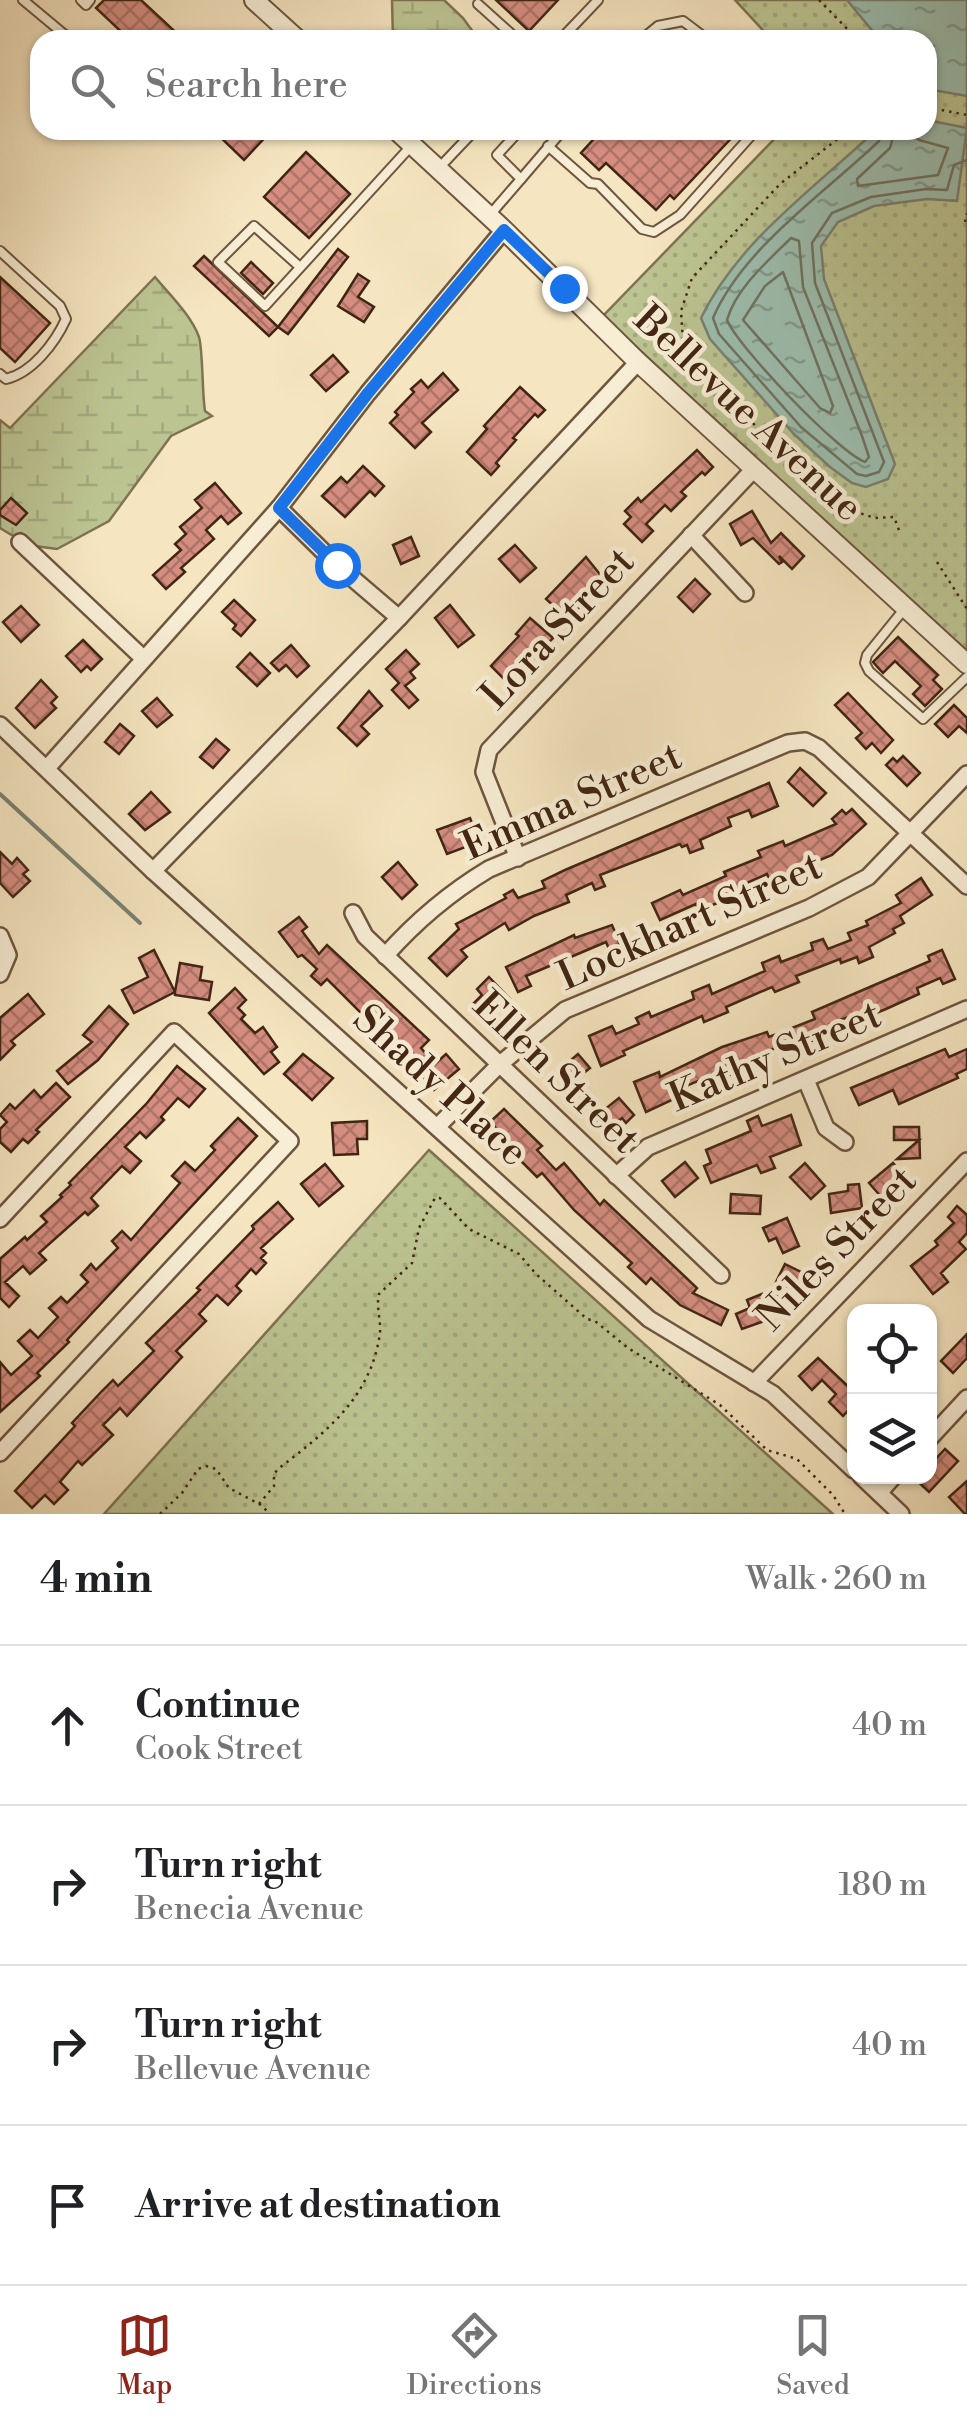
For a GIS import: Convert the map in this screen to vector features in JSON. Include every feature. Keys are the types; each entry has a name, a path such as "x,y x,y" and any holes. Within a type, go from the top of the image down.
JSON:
{"street":[{"path":"254,0 287,30"},
{"name":"Bellevue Avenue","path":"407,140 638,362 967,664"},
{"path":"47,768 279,508 368,393 504,230"},
{"path":"153,871 399,618 638,362"},
{"name":"Lora Street","path":"518,858 484,772 486,755 754,469"},
{"path":"279,508 399,618"},
{"path":"691,536 746,593"},
{"path":"20,542 143,658"},
{"name":"Shady Place","path":"0,724 153,871 650,1320 773,1394 847,1463"},
{"name":"Emma Street","path":"385,956 414,924 454,890 489,869 788,743 805,740 819,748 910,832"},
{"name":"Lockhart Street","path":"438,1127 499,1065 565,1010 830,899 868,876 967,774"},
{"path":"910,832 967,886"},
{"name":"Ellen Street","path":"353,913 365,936 385,956 721,1276"},
{"path":"0,974 7,961 3,942"},
{"name":"Kathy Street","path":"616,1176 648,1146 967,1009"},
{"path":"0,1219 174,1032 290,1141 0,1453"},
{"path":"806,1080 826,1128 844,1142"},
{"name":"Niles Street","path":"754,1383 967,1160"},
{"path":"937,1430 967,1398"},
{"path":"869,1484 902,1514"},
{"path":"878,1493 886,1484"}],"lane":[{"path":"23,0 59,30"},
{"path":"81,0 86,5 90,0"},
{"path":"570,30 598,0"},
{"path":"478,4 507,30"},
{"path":"653,30 683,20 696,30"},
{"path":"438,169 466,140"},
{"path":"510,140 497,154 521,179"},
{"path":"488,216 554,140"},
{"path":"548,146 590,183 598,184 642,228 654,232 680,216 747,140"},
{"path":"300,268 254,226 218,262 265,306 300,268 412,145"},
{"path":"0,251 60,306 66,318 60,334 22,375 6,379 0,374"},
{"path":"904,608 868,654 865,662 869,671 922,719 967,678"}],"path":[{"path":"819,0 848,30"},
{"path":"937,109 967,114"},
{"path":"836,140 780,184 692,278 681,311 683,342 702,370 790,461 844,508 875,518 894,517 900,533"},
{"path":"965,222 967,213"},
{"path":"937,562 967,609"},
{"path":"259,1504 274,1486 278,1469 340,1419 358,1394 380,1331 379,1294 412,1263 419,1228 435,1198 440,1198 469,1229 519,1254 587,1319 720,1405 758,1443 797,1459 833,1495 844,1514"},
{"path":"160,1514 182,1494 198,1468 206,1466 216,1469 228,1488 270,1514"}],"green space":[{"path":"392,0 444,0 472,30 393,30"},
{"path":"735,0 967,0 967,654 603,316 773,140 937,140 937,30 763,30"},
{"path":"155,277 186,313 199,337 205,411 212,416 171,436 109,521 57,549 35,546 21,533 15,537 0,528 0,420 10,428"},
{"path":"429,1150 833,1514 104,1514"}],"water":[{"path":"847,0 967,0 967,96 937,91 937,30 872,30"},
{"path":"937,122 967,128 957,201 927,199 874,206 838,222 821,246 824,279 895,464 888,479 866,487 852,483 830,467 794,434 710,339 701,318 736,264 804,194 865,140 937,140"}],"building":[{"path":"104,0 141,0 173,30 119,30 96,8"},
{"path":"496,0 558,0 528,30"},
{"path":"223,140 263,140 244,160"},
{"path":"593,140 730,140 674,199 670,195 656,210 606,163 599,170 581,153"},
{"path":"306,152 350,194 309,238 264,197"},
{"path":"338,249 348,257 288,334 278,327"},
{"path":"204,256 278,327 269,336 194,266"},
{"path":"251,262 273,283 263,294 241,273"},
{"path":"358,274 369,281 358,297 374,307 364,322 338,306"},
{"path":"0,277 50,323 15,362 0,348"},
{"path":"333,355 348,372 326,391 311,375"},
{"path":"443,373 458,390 422,423 431,432 415,448 390,423 414,392 411,389 421,380 428,388"},
{"path":"520,387 545,410 538,417 535,414 513,438 516,440 491,475 467,452 487,429 484,426"},
{"path":"697,450 713,467 681,492 686,496 671,511 665,505 646,524 653,531 642,542 624,524 631,517 625,511 638,498 641,502"},
{"path":"363,466 384,486 375,496 370,491 345,517 322,496 341,477 347,483"},
{"path":"215,483 241,513 228,524 221,516 206,530 214,539 181,568 185,572 166,589 153,575 181,550 175,544 186,534 180,527 202,508 195,500"},
{"path":"11,498 27,513 16,525 0,515"},
{"path":"752,511 771,543 781,533 804,556 792,569 779,556 779,564 753,538 741,545 730,524"},
{"path":"411,537 419,556 401,564 393,545"},
{"path":"515,545 536,568 520,582 499,559"},
{"path":"586,557 607,583 569,620 546,599"},
{"path":"695,579 710,594 693,612 678,597"},
{"path":"234,600 255,620 241,636 222,612"},
{"path":"450,605 474,635 458,647 435,618"},
{"path":"21,606 39,625 21,642 3,622"},
{"path":"530,618 553,638 509,684 491,666"},
{"path":"898,637 938,675 933,680 942,689 925,706 913,694 921,686 895,661 883,673 873,662"},
{"path":"83,640 102,659 91,670 87,666 81,672 66,656"},
{"path":"291,645 309,666 297,677 286,665 279,671 271,663"},
{"path":"406,650 419,664 410,672 415,678 405,686 418,700 409,708 392,690 399,683 386,669"},
{"path":"250,653 270,673 257,686 237,667"},
{"path":"41,680 57,697 51,703 56,708 35,728 16,708"},
{"path":"369,691 382,706 361,726 369,734 357,746 338,728"},
{"path":"848,693 893,740 881,753 872,743 866,749 856,738 862,733 835,705"},
{"path":"157,698 172,715 157,727 142,711"},
{"path":"954,705 967,718 967,733 959,726 948,737 935,724"},
{"path":"120,724 134,736 119,754 105,742"},
{"path":"216,739 229,750 213,768 200,757"},
{"path":"903,756 920,773 907,786 886,765"},
{"path":"800,768 826,793 813,806 788,782"},
{"path":"769,783 778,806 752,817 749,810 728,818 731,826 700,840 703,848 690,853 687,845 680,844 600,875 605,886 595,890 592,883 566,895 569,902 509,930 505,923 461,950 467,957 447,976 429,958 459,929 456,924 506,898 504,895 513,890 518,898 545,888 542,881 565,870"},
{"path":"151,792 170,812 145,830 129,814"},
{"path":"852,809 866,824 832,855 770,881 767,874 744,884 747,890 699,911 696,904 660,920 652,903 680,890 683,895 726,876 724,872 761,857 758,851 783,841 785,846 836,824 832,819 842,810 846,814"},
{"path":"470,818 479,842 447,854 437,830"},
{"path":"0,852 12,864 17,858 28,870 23,874 30,881 13,897 0,883"},
{"path":"398,862 417,885 402,899 382,877"},
{"path":"921,878 932,895 900,916 904,923 893,929 895,933 869,947 873,957 859,963 857,957 841,963 840,959 796,976 799,982 775,992 772,987 726,1007 728,1012 704,1022 702,1016 623,1051 625,1055 601,1066 589,1036 612,1026 616,1034 639,1024 636,1018 649,1012 651,1017 694,999 692,992 709,985 712,994 765,971 762,963 779,956 781,962 813,950 811,943 823,939 828,949 851,940 848,933 901,903 896,895"},
{"path":"299,917 307,927 302,931 319,954 327,945 429,1040 421,1048 435,1064 446,1054 459,1069 434,1090 411,1062 404,1069 389,1055 398,1046 379,1028 375,1032 367,1025 370,1022 327,979 321,985 311,976 317,969 302,955 298,957 279,932"},
{"path":"612,925 620,944 609,949 606,942 526,976 531,986 518,992 506,967 574,935 575,938"},
{"path":"154,950 175,992 134,1013 122,990 148,977 139,958"},
{"path":"942,950 955,979 943,984 940,978 917,988 919,994 886,1009 874,1014 871,1008 830,1024 833,1031 814,1040 757,1055 760,1063 712,1082 709,1076 686,1086 689,1092 646,1112 634,1082 659,1072 660,1077 722,1047 767,1032 769,1037 815,1019 812,1012 930,961 928,956"},
{"path":"180,963 202,967 200,980 212,982 209,1000 175,995"},
{"path":"489,977 510,999 502,1006 499,1002 485,1016 473,1004 482,995 477,989"},
{"path":"235,988 246,1000 238,1008 245,1015 241,1019 255,1033 263,1027 277,1047 271,1052 279,1062 264,1074 209,1013"},
{"path":"28,994 44,1014 11,1041 15,1045 0,1060 0,1018"},
{"path":"109,1006 128,1024 98,1060 68,1084 57,1071 92,1042 83,1035"},
{"path":"945,1049 949,1057 967,1049 967,1069 956,1074 958,1078 899,1104 893,1090 859,1105 851,1088"},
{"path":"303,1054 333,1078 312,1100 284,1074"},
{"path":"578,1054 590,1068 567,1086 556,1073"},
{"path":"177,1066 205,1089 189,1107 178,1098 146,1138 140,1132 125,1147 141,1161 130,1173 122,1166 91,1198 98,1206 88,1215 85,1212 39,1253 46,1260 30,1274 23,1266 5,1282 19,1296 9,1307 0,1298 0,1259 47,1222 41,1216"},
{"path":"56,1083 70,1097 28,1143 23,1139 11,1152 0,1142 0,1129 7,1122 0,1115 10,1104 15,1109 34,1090 41,1098"},
{"path":"619,1098 634,1115 626,1123 622,1118 607,1131 594,1118"},
{"path":"504,1109 542,1146 537,1150 556,1170 564,1163 600,1205 604,1200 697,1288 693,1293 728,1310 721,1325 680,1305 651,1278 646,1284 628,1267 632,1263 574,1210 542,1173 537,1177 515,1155 519,1151 490,1122"},
{"path":"791,1115 801,1145 770,1157 775,1168 761,1173 757,1165 711,1183 704,1166 711,1163 706,1150 751,1131 747,1121 758,1116 762,1126"},
{"path":"238,1118 257,1136 37,1373 40,1376 0,1412 0,1362 11,1375 32,1356 18,1341 30,1330 38,1338 58,1317 49,1308 61,1297 67,1303 88,1282 81,1275 91,1264 96,1270 118,1248 112,1241 122,1231 131,1240 180,1183 172,1176 185,1162 195,1171 215,1150 211,1146"},
{"path":"367,1121 367,1139 357,1139 358,1154 334,1155 332,1123"},
{"path":"894,1127 919,1127 920,1158 897,1159 919,1140 894,1140"},
{"path":"685,1162 698,1178 675,1197 662,1181"},
{"path":"805,1163 825,1186 811,1199 790,1177"},
{"path":"893,1163 905,1176 899,1182 902,1185 884,1200 869,1183"},
{"path":"325,1164 343,1186 319,1206 301,1184"},
{"path":"859,1184 862,1208 831,1213 829,1194 848,1191 848,1185"},
{"path":"731,1194 761,1196 760,1214 730,1213"},
{"path":"278,1202 293,1219 261,1248 266,1253 261,1258 266,1263 256,1274 251,1269 236,1286 241,1291 228,1305 217,1295 199,1314 206,1321 176,1351 182,1357 127,1416 120,1408 103,1425 113,1435 82,1465 78,1461 60,1482 68,1490 54,1504 45,1495 32,1508 15,1491 102,1391 113,1380 118,1386 154,1351 146,1343 200,1290 197,1288"},
{"path":"957,1206 967,1215 967,1233 959,1242 966,1249 941,1273 948,1282 933,1294 911,1266 938,1245 935,1241 954,1223 948,1217"},
{"path":"787,1218 799,1246 783,1253 776,1238 769,1241 763,1228"},
{"path":"785,1264 803,1273 789,1301 771,1292"},
{"path":"762,1294 770,1319 742,1329 736,1314 750,1308 747,1300"},
{"path":"967,1334 967,1358 953,1373 941,1361"},
{"path":"818,1358 847,1385 847,1412 843,1416 829,1402 836,1394 822,1380 812,1390 799,1376"},
{"path":"945,1449 958,1461 937,1483 937,1458"},
{"path":"967,1481 967,1514 965,1514 949,1497"},
{"path":"920,1484 936,1484 929,1492"}],"waterway":[{"path":"0,794 140,923"}],"route":[{"path":"337,565 279,508 368,393 504,230 564,288"}]}
